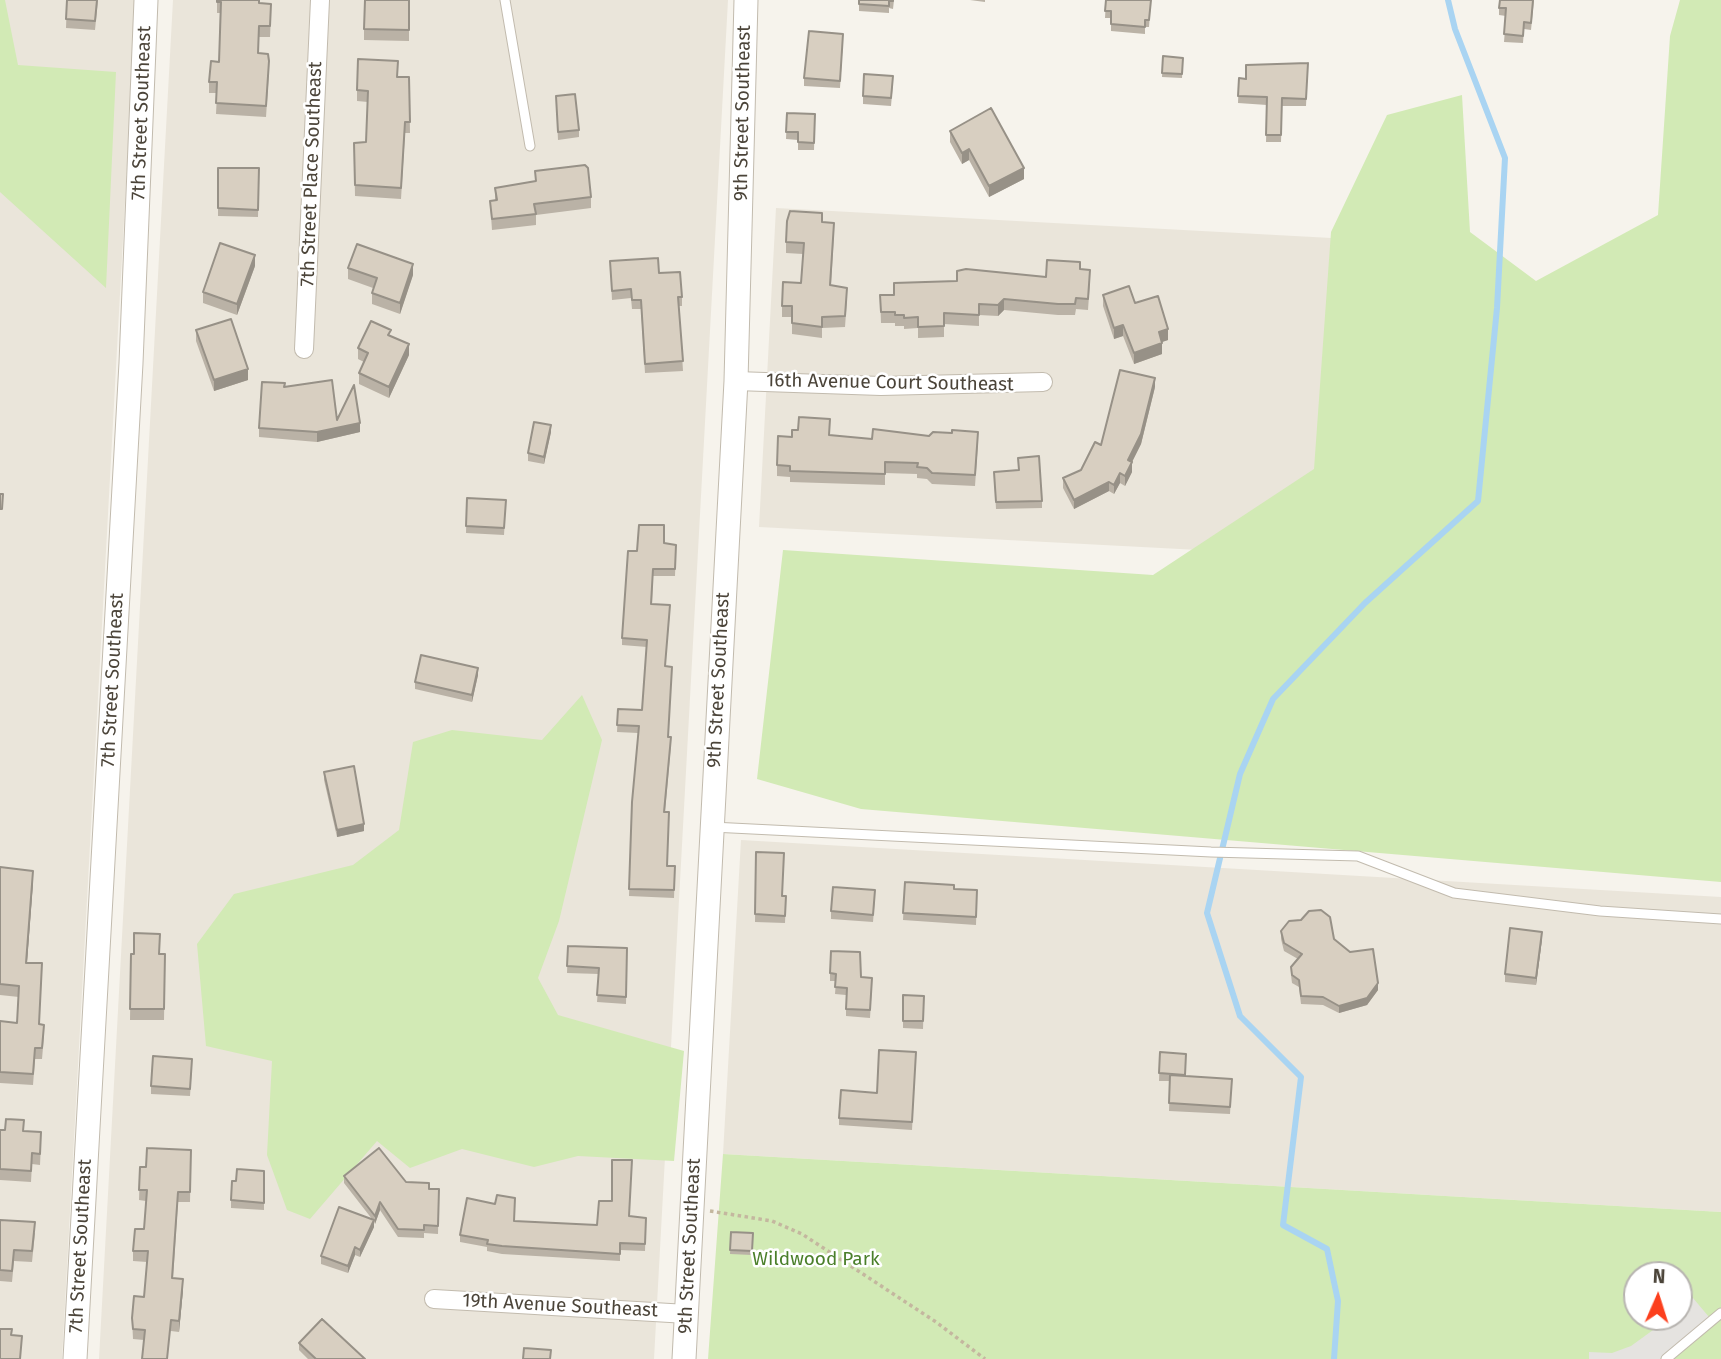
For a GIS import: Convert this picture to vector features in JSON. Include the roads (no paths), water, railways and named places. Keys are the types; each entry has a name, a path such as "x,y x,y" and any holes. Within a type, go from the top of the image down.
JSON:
{"street":[{"name":"7th Street Southeast","path":"75,1359 131,363 146,0"},
{"name":"7th Street Place Southeast","path":"304,349 320,0"},
{"name":"9th Street Southeast","path":"684,1359 710,827 736,381 746,0"},
{"name":"16th Avenue Court Southeast","path":"736,381 881,386 1043,383"},
{"name":"19th Avenue Southeast","path":"433,1299 687,1314"}],"lane":[{"path":"505,0 530,146"},
{"path":"710,827 1211,852 1358,856 1454,894 1600,911 1721,919"},
{"path":"1666,1359 1721,1313"}],"waterway":[{"path":"1334,1359 1338,1301 1327,1249 1283,1225 1301,1077 1240,1016 1207,913 1240,774 1273,699 1365,603 1478,501 1497,308 1505,158 1455,29 1448,0"}],"park label":[{"name":"Wildwood Park","path":"816,1260"}]}
